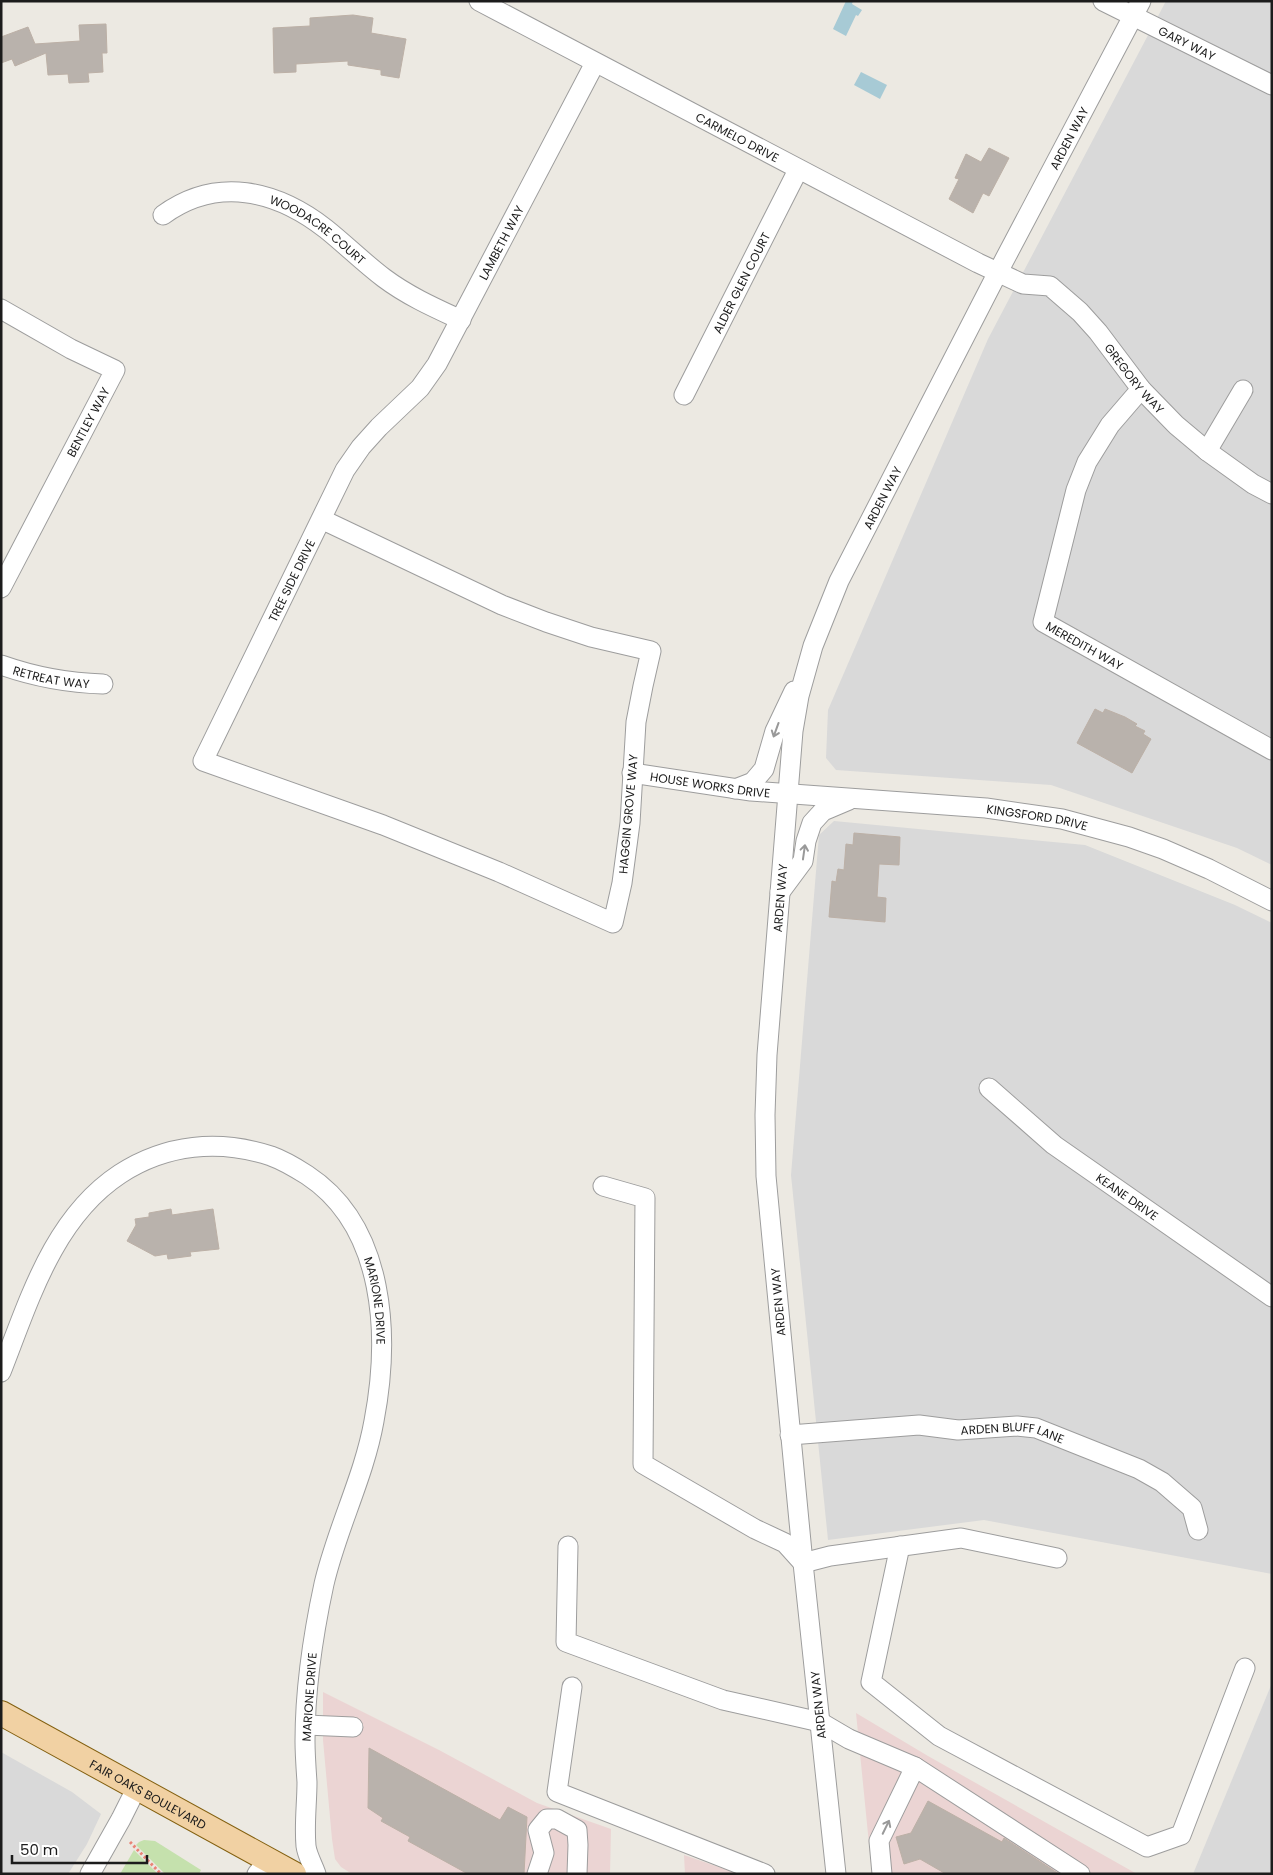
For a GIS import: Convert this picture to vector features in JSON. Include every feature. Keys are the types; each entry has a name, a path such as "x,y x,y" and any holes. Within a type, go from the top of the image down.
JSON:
{"main road":[{"name":"FAIR OAKS BOULEVARD","path":"1,1713 137,1787 262,1867 294,1874"}],"street":[{"name":"CARMELO DRIVE","path":"479,1 798,170 998,272"},
{"name":"GARY WAY","path":"1102,1 1137,9 1272,85"},
{"name":"ARDEN WAY","path":"836,1874 802,1563 766,1176 767,1055 793,731 799,696 806,671 824,613 838,580 1137,9"},
{"name":"LAMBETH WAY","path":"395,412 420,388 437,364 596,63"},
{"name":"ALDER GLEN COURT","path":"684,395 798,170"},
{"name":"WOODACRE COURT","path":"163,216 174,207 198,196 210,193 249,192 271,199 296,209 327,230 356,257 386,280 418,300 460,320"},
{"name":"GREGORY WAY","path":"998,272 1023,284 1050,286 1086,319 1140,389 1176,425 1207,451 1254,484 1272,494"},
{"name":"BENTLEY WAY","path":"1,309 71,349 115,370 1,588"},
{"name":"MEREDITH WAY","path":"1140,389 1110,425 1087,462 1076,490 1043,622 1272,750"},
{"path":"1207,451 1243,390"},
{"name":"TREE SIDE DRIVE","path":"203,761 345,470 361,447 395,412"},
{"name":"HAGGIN GROVE WAY","path":"203,761 383,825 499,872 613,923 622,883 630,823 636,722 642,686 651,651 591,637 502,605 321,519"},
{"name":"RETREAT WAY","path":"1,665 48,679 74,683 103,684"},
{"path":"735,789 753,782 764,769 778,724 806,671"},
{"name":"HOUSE WORKS DRIVE","path":"632,773 735,789 788,794"},
{"name":"KINGSFORD DRIVE","path":"788,794 1024,812 1085,825 1163,848 1272,901"},
{"path":"780,893 803,861 806,840 812,823 823,811 838,803 854,798"},
{"name":"KEANE DRIVE","path":"989,1088 1054,1145 1272,1297"},
{"name":"MARIONE DRIVE","path":"1,1372 32,1292 57,1242 74,1218 93,1197 127,1169 153,1157 180,1148 209,1145 252,1150 292,1165 316,1181 337,1201 354,1224 367,1250 375,1277 379,1305 381,1345 380,1384 374,1423 364,1461 325,1579 308,1672 306,1848 316,1874"},
{"path":"603,1186 645,1198 643,1464 755,1529 785,1543 802,1563 830,1556 960,1538 1057,1558"},
{"name":"ARDEN BLUFF LANE","path":"790,1436 919,1425 958,1430 1017,1426 1036,1428 1139,1469 1162,1482 1192,1508 1198,1530"},
{"path":"568,1546 566,1642 723,1700 820,1722 849,1739 915,1767 1080,1874"},
{"path":"900,1546 871,1682 940,1736 1147,1847 1181,1835 1245,1668"},
{"path":"572,1687 557,1792 765,1874"},
{"path":"306,1725 353,1728"},
{"path":"882,1874 879,1841 915,1767"},
{"path":"90,1874 137,1787"},
{"path":"537,1874 544,1853 538,1830 548,1819 557,1819 576,1830 578,1845 577,1874"}],"path":[{"path":"130,1842 161,1874"}],"shaded area":[{"path":"1166,1 1272,1 1272,865 1237,848 1051,785 836,770 826,758 828,710 988,339"},
{"path":"834,821 1085,845 1235,905 1272,923 1272,1574 984,1520 828,1540 791,1175 819,835"},
{"path":"1272,1683 1272,1874 1193,1874"},
{"path":"323,1692 439,1750 537,1803 611,1829 610,1874 352,1874 341,1867 335,1859 323,1740"},
{"path":"856,1713 928,1756 1137,1874 872,1874"},
{"path":"1,1752 72,1792 101,1814 87,1844 68,1874 1,1874"},
{"path":"684,1855 739,1874 685,1874"}],"green space":[{"path":"144,1840 155,1841 201,1870 199,1874 165,1874 136,1845"},
{"path":"134,1850 158,1874 120,1874"}],"water":[{"path":"846,1 853,1 852,4 862,10 858,16 856,15 846,36 833,29"},
{"path":"861,72 887,85 880,99 854,85"}],"building":[{"path":"353,15 373,18 371,33 406,39 399,78 381,75 381,70 348,65 348,61 296,64 296,72 274,73 273,28 310,26 310,18"},
{"path":"106,24 107,53 102,53 103,72 88,73 89,82 69,83 68,74 48,75 46,53 15,66 12,59 1,63 1,37 28,27 35,44 80,41 79,25"},
{"path":"989,148 1009,158 989,196 983,193 973,213 949,199 959,179 955,178 966,154 981,162"},
{"path":"1095,709 1103,713 1105,709 1125,717 1137,724 1135,726 1145,731 1143,734 1151,739 1132,773 1077,743"},
{"path":"854,833 900,837 899,865 879,864 877,897 886,898 885,922 829,917 832,881 836,882 838,869 844,870 846,844 853,845"},
{"path":"171,1209 172,1215 213,1209 219,1249 190,1252 191,1256 168,1259 167,1254 155,1256 127,1241 136,1225 135,1219 149,1217 149,1213"},
{"path":"369,1748 500,1820 508,1807 527,1817 524,1874 468,1874 408,1841 410,1837 381,1821 383,1818 368,1808"},
{"path":"928,1801 1002,1842 1004,1838 1059,1874 946,1874 920,1859 904,1864 896,1837 911,1833"}]}
